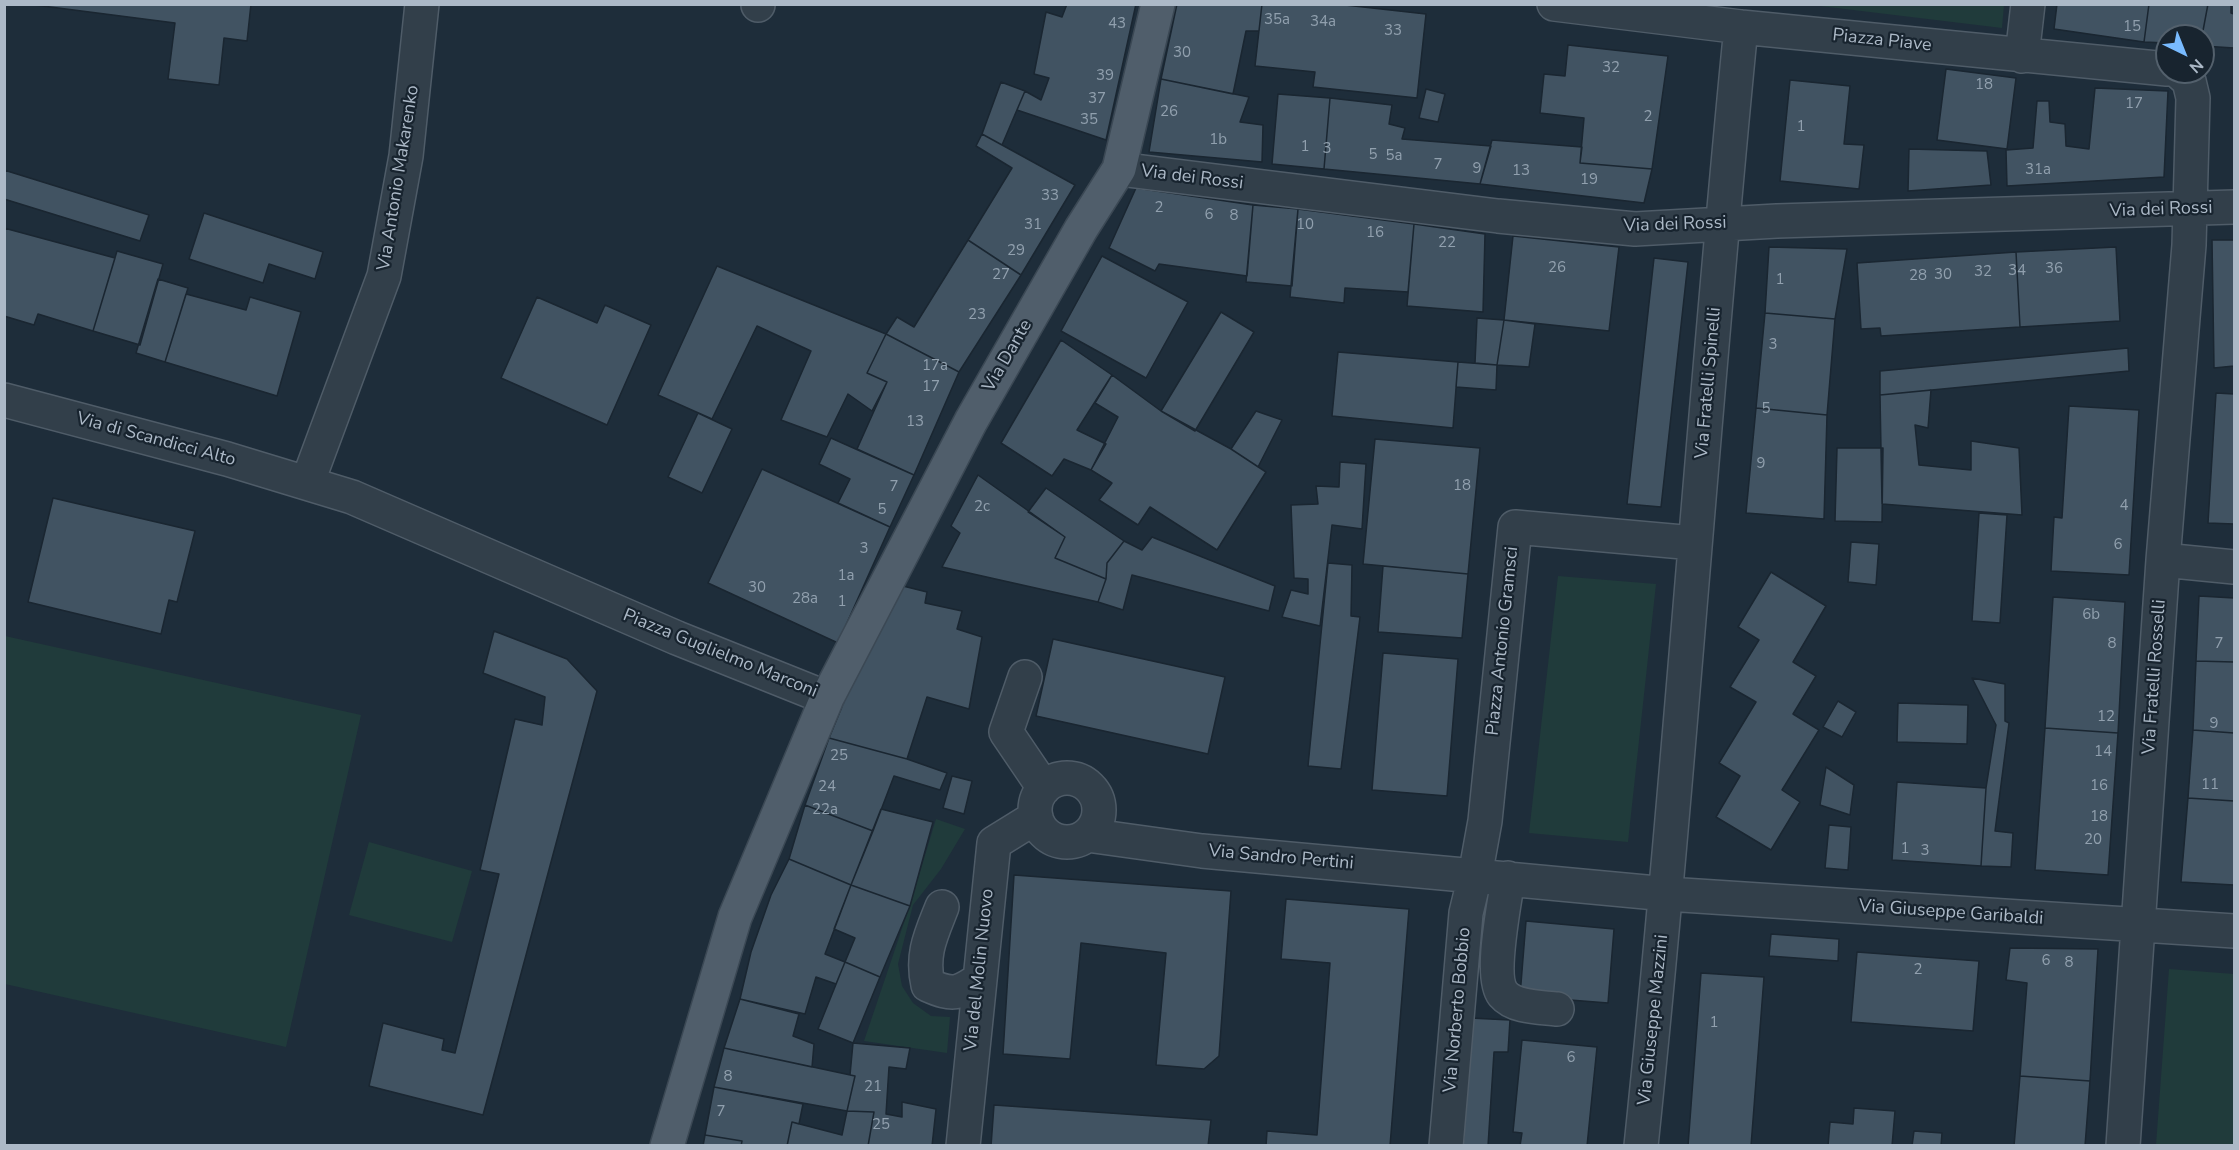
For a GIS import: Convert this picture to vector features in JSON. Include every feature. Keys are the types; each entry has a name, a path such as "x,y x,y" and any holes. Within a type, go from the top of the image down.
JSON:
{"main road":[{"name":"Via Dante","path":"827,698 971,421 1081,229 1119,169 1158,4"},
{"name":"Piazza Guglielmo Marconi","path":"667,1146 735,917 827,698"}],"street":[{"name":"Via Antonio Makarenko","path":"308,481 384,276 405,156 422,4"},
{"name":"Piazza Piave","path":"1554,4 1741,27 2155,68"},
{"path":"2022,56 2028,4"},
{"name":"Via Fratelli Spinelli","path":"1694,543 1741,27"},
{"path":"2190,84 2192,92 2190,209"},
{"name":"Via dei Rossi","path":"1119,169 1635,229 1724,223 2235,207"},
{"name":"Via Fratelli Rosselli","path":"2123,1146 2163,560 2190,209"},
{"name":"Via di Scandicci Alto","path":"4,400 308,481"},
{"name":"Piazza Guglielmo Marconi","path":"308,481 352,497 677,638 827,698"},
{"name":"Piazza Antonio Gramsci","path":"1475,876 1485,821 1515,527 1694,543"},
{"path":"1475,876 1667,894 1694,543"},
{"path":"2163,560 2235,567"},
{"path":"1024,677 1006,732 1040,802 1062,778 1083,782 1091,788 1099,807 1094,827 1087,835"},
{"name":"Via Sandro Pertini","path":"1040,802 1047,835 1067,842 1087,835 1202,851 1475,876"},
{"name":"Via del Molin Nuovo","path":"963,1146 994,843 1040,802"},
{"name":"Via Norberto Bobbio","path":"1446,1146 1466,913 1475,876"},
{"path":"1508,878 1497,975 1503,994 1516,1003 1557,1009"},
{"name":"Via Giuseppe Garibaldi","path":"1667,894 2235,931"},
{"name":"Via Giuseppe Mazzini","path":"1641,1146 1667,894"},
{"path":"942,907 928,944 924,966 928,985 947,993 964,991 980,979"}],"green space":[{"path":"1812,5 2004,5 2002,28"},
{"path":"1558,576 1656,584 1628,842 1529,833"},
{"path":"5,636 361,715 286,1047 5,984"},
{"path":"936,819 965,829 941,869 913,905 898,964 902,986 913,1003 931,1016 950,1017 947,1053 864,1041"},
{"path":"369,842 472,871 452,942 349,915"},
{"path":"2169,969 2234,974 2234,1145 2156,1145"}],"building":[{"path":"27,4 251,4 247,41 224,38 219,85 168,79 175,23"},
{"path":"1067,4 1136,4 1106,140 1017,110 1025,91 1041,100 1049,78 1034,74 1046,12 1062,17"},
{"path":"1177,4 1262,4 1259,31 1246,31 1233,94 1161,79"},
{"path":"1262,4 1336,4 1426,14 1417,98 1313,87 1315,72 1255,66"},
{"path":"2057,4 2149,4 2144,42 2054,29"},
{"path":"2149,4 2208,4 2204,24 2155,24 2155,42 2144,42"},
{"path":"2208,4 2231,4 2231,13 2234,14 2234,48 2215,47 2215,24 2204,24"},
{"path":"1568,45 1668,56 1652,169 1580,163 1584,118 1540,113 1544,74 1565,76"},
{"path":"1946,69 2016,78 2007,149 1937,140"},
{"path":"1161,79 1249,97 1240,122 1263,125 1262,162 1149,152"},
{"path":"1790,80 1850,86 1844,144 1864,145 1859,189 1780,181"},
{"path":"1001,82 1025,91 1002,145 982,134"},
{"path":"2095,88 2168,91 2164,177 2007,186 2006,150 2033,148 2037,101 2049,101 2050,122 2065,124 2066,146 2089,149"},
{"path":"1426,89 1445,94 1438,122 1419,118"},
{"path":"1278,94 1330,98 1324,169 1272,164"},
{"path":"1330,98 1392,105 1389,124 1405,128 1402,139 1491,146 1480,184 1324,169"},
{"path":"982,134 1075,185 1021,275 968,240 1012,168 976,146"},
{"path":"1492,140 1582,147 1580,163 1652,169 1644,203 1480,184"},
{"path":"1909,149 1987,151 1991,185 1908,191"},
{"path":"4,170 149,215 140,241 4,199"},
{"path":"1136,188 1253,205 1247,276 1159,264 1155,271 1109,248"},
{"path":"1253,205 1298,209 1292,286 1246,282"},
{"path":"1298,209 1414,224 1408,292 1345,288 1344,303 1290,297"},
{"path":"204,213 323,252 315,279 269,264 263,283 189,259"},
{"path":"1414,224 1485,234 1483,312 1407,306"},
{"path":"4,228 115,258 93,331 38,314 34,325 4,316"},
{"path":"1513,236 1619,247 1609,331 1504,320"},
{"path":"968,240 1021,275 959,372 886,334 897,317 914,327"},
{"path":"2212,240 2234,240 2234,366 2214,368"},
{"path":"1769,247 1847,249 1835,319 1765,313"},
{"path":"2116,247 2120,321 2020,327 2016,252"},
{"path":"117,251 163,264 140,345 93,331"},
{"path":"2016,252 2020,327 1881,336 1880,328 1861,329 1857,263"},
{"path":"1102,256 1188,302 1146,378 1061,331"},
{"path":"1654,258 1688,262 1661,507 1627,504"},
{"path":"717,266 886,334 867,373 887,382 872,411 848,394 827,437 781,420 811,351 757,326 712,419 658,395"},
{"path":"158,279 188,288 165,362 136,353"},
{"path":"186,294 246,310 250,297 301,312 277,396 165,362"},
{"path":"537,297 597,323 605,305 651,325 607,425 501,378"},
{"path":"1221,312 1254,332 1195,431 1161,411"},
{"path":"1765,313 1835,319 1827,415 1756,408"},
{"path":"1477,318 1504,320 1497,365 1475,363"},
{"path":"1504,320 1535,324 1529,367 1497,365"},
{"path":"886,334 959,372 914,475 857,449 887,382 867,373"},
{"path":"1061,340 1112,375 1077,430 1106,444 1091,470 1064,459 1052,476 1001,443"},
{"path":"2128,348 2129,371 1880,395 1880,371"},
{"path":"1338,352 1458,362 1453,428 1332,416"},
{"path":"1458,362 1497,365 1496,390 1456,387"},
{"path":"1112,375 1161,411 1231,449 1266,472 1217,550 1150,507 1138,525 1099,500 1112,483 1091,470 1118,417 1095,403"},
{"path":"1931,390 1928,428 1915,425 1919,465 1971,470 1971,441 2019,448 2022,515 1882,504 1880,395"},
{"path":"2216,393 2234,394 2234,524 2208,523"},
{"path":"2069,406 2139,410 2129,575 2051,571 2054,517 2062,518"},
{"path":"1756,408 1827,415 1824,519 1746,513"},
{"path":"1256,411 1282,420 1258,467 1231,449"},
{"path":"698,413 732,429 702,493 668,477"},
{"path":"831,438 914,475 890,527 838,503 850,479 819,464"},
{"path":"1375,439 1480,448 1468,574 1363,564"},
{"path":"1837,448 1883,448 1882,522 1835,521"},
{"path":"1340,462 1366,464 1362,529 1332,525 1320,626 1282,617 1291,590 1308,594 1308,579 1294,578 1291,505 1318,504 1316,486 1339,487"},
{"path":"762,469 890,527 838,643 708,583"},
{"path":"978,475 1065,537 1055,558 1106,579 1098,602 942,567 960,533 951,526"},
{"path":"1046,488 1124,541 1107,563 1106,579 1055,558 1065,537 1028,512"},
{"path":"53,498 195,531 177,602 169,600 161,634 28,602"},
{"path":"1979,513 2007,515 2000,623 1972,621"},
{"path":"1152,537 1275,586 1269,611 1132,575 1123,610 1098,602 1106,579 1107,563 1124,541 1142,550"},
{"path":"1851,542 1879,544 1876,585 1848,582"},
{"path":"1328,563 1352,565 1351,616 1360,617 1341,769 1308,766"},
{"path":"1383,566 1468,574 1462,638 1378,632"},
{"path":"1771,572 1826,606 1793,662 1816,676 1793,714 1819,730 1782,790 1800,802 1771,850 1716,817 1740,776 1719,763 1756,702 1730,687 1759,640 1738,627"},
{"path":"899,585 927,592 925,603 962,611 957,629 982,637 969,709 927,697 907,759 829,738 881,612"},
{"path":"2199,596 2234,598 2234,662 2196,661"},
{"path":"2053,597 2125,602 2118,733 2045,728"},
{"path":"494,631 567,659 597,691 483,1115 369,1086 383,1023 444,1039 442,1050 455,1053 499,874 480,870 515,719 542,725 545,697 483,673"},
{"path":"1053,639 1225,677 1208,754 1036,716"},
{"path":"1383,653 1458,659 1447,796 1372,790"},
{"path":"2196,661 2234,662 2234,733 2193,730"},
{"path":"1972,678 2005,684 2005,721 2009,723 1995,831 2013,833 2011,867 1981,866 1986,788 1996,725"},
{"path":"1838,701 1856,712 1842,737 1823,727"},
{"path":"1898,703 1968,705 1967,744 1897,742"},
{"path":"2045,728 2118,733 2108,875 2035,870"},
{"path":"2193,730 2234,733 2234,801 2188,798"},
{"path":"829,738 907,759 947,773 940,790 894,776 873,831 805,805"},
{"path":"1826,767 1854,785 1850,815 1820,805"},
{"path":"952,776 972,781 964,814 943,808"},
{"path":"1897,782 1986,788 1981,866 1892,860"},
{"path":"2188,798 2234,801 2234,885 2181,882"},
{"path":"805,805 873,831 851,885 789,859"},
{"path":"881,809 933,822 910,906 851,885"},
{"path":"1829,825 1851,827 1848,870 1825,868"},
{"path":"789,859 851,885 825,954 845,962 836,984 816,977 805,1014 740,999 751,952 771,895"},
{"path":"1014,875 1231,891 1219,1056 1204,1069 1156,1065 1166,953 1081,943 1070,1059 1003,1054"},
{"path":"851,885 910,906 880,977 845,962 855,938 834,929"},
{"path":"1286,899 1409,909 1390,1146 1266,1146 1267,1131 1317,1135 1330,963 1281,959"},
{"path":"1526,921 1614,929 1608,1003 1520,996"},
{"path":"1771,934 1839,939 1838,961 1769,956"},
{"path":"2010,948 2098,949 2090,1081 2020,1076 2027,983 2006,980"},
{"path":"1857,952 1979,961 1973,1031 1851,1022"},
{"path":"845,962 880,977 853,1043 818,1029"},
{"path":"1701,973 1764,977 1751,1146 1688,1146"},
{"path":"740,999 799,1014 793,1036 814,1044 812,1067 724,1048"},
{"path":"1470,1018 1510,1020 1508,1052 1494,1052 1488,1146 1463,1146"},
{"path":"1522,1040 1597,1047 1587,1146 1520,1146 1522,1133 1513,1132"},
{"path":"853,1043 910,1048 906,1069 889,1067 886,1114 902,1117 902,1102 936,1109 932,1146 868,1146 874,1112 847,1111 855,1076 850,1075"},
{"path":"724,1048 855,1076 847,1111 714,1087"},
{"path":"2020,1076 2090,1081 2085,1146 2014,1146"},
{"path":"714,1087 803,1104 799,1124 792,1122 787,1146 741,1146 742,1141 705,1135"},
{"path":"994,1105 1211,1120 1208,1146 991,1146"},
{"path":"1854,1108 1895,1111 1892,1146 1828,1146 1830,1122 1853,1124"},
{"path":"847,1111 874,1112 868,1146 787,1146 792,1122 842,1135"},
{"path":"1914,1131 1942,1133 1941,1146 1912,1146"},
{"path":"705,1135 742,1141 741,1146 703,1146"}]}
